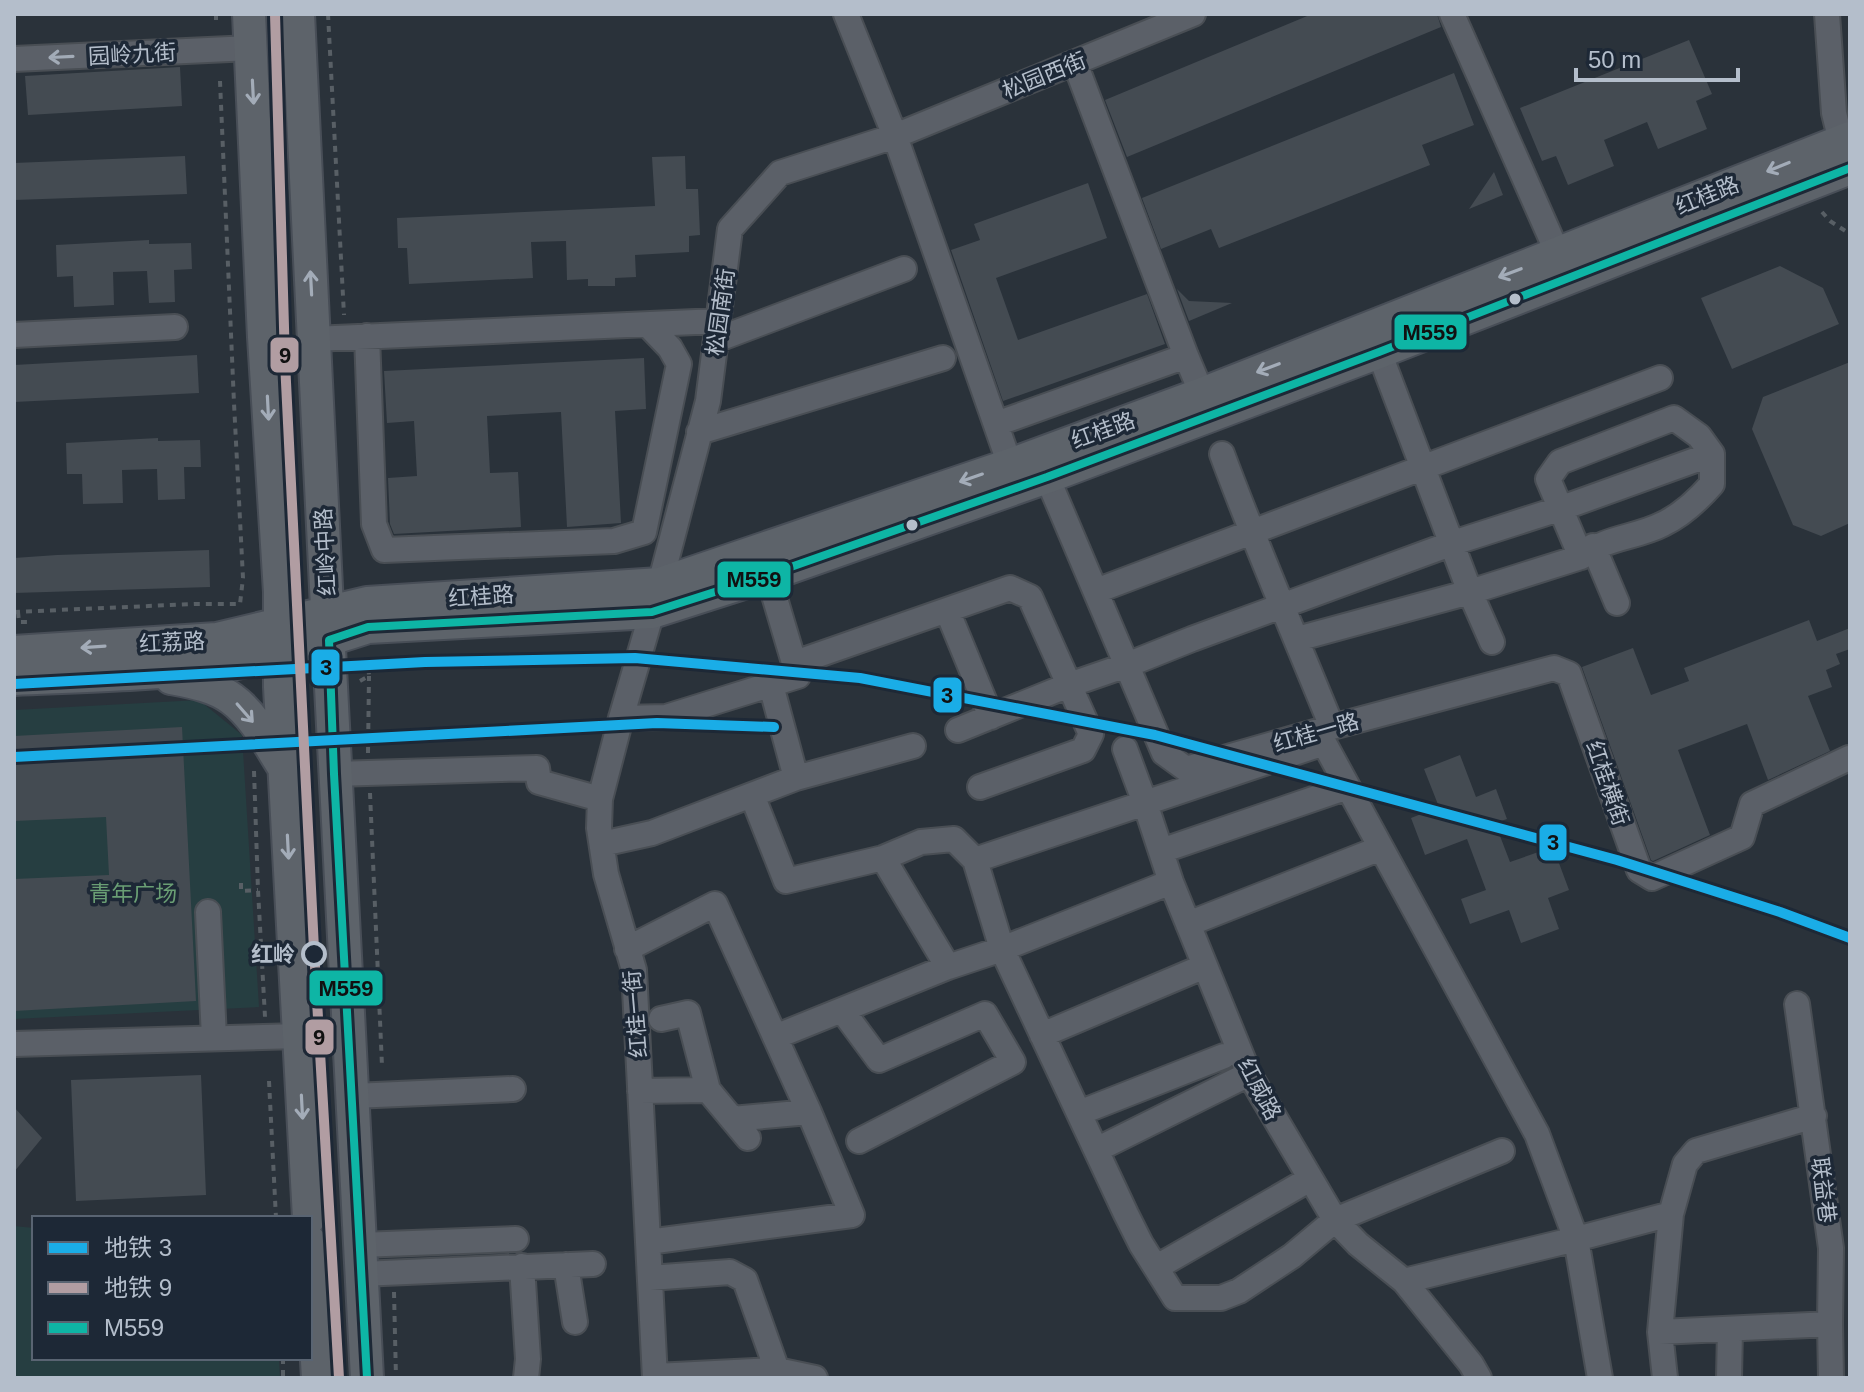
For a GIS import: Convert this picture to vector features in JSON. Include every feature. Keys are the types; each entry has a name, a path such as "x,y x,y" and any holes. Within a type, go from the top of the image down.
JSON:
{"main road":[{"path":"249,14 281,639 280,687 269,769"},
{"name":"红岭中路","path":"298,14 334,774 367,1378"},
{"name":"红桂路","path":"656,598 1202,394 1558,254 1848,158"},
{"name":"红桂路","path":"329,626 368,627 656,598 768,575 1047,477 1379,352 1848,158"},
{"name":"红荔路","path":"14,679 150,673 220,666 281,639 329,626"},
{"name":"红荔路","path":"14,652 217,639 281,639"},
{"path":"150,673 195,683 232,699 265,738 299,1036 309,1216"},
{"path":"312,1276 318,1378"}],"street":[{"path":"846,14 895,136 1010,465"},
{"name":"松园西街","path":"895,136 1193,14"},
{"path":"1452,14 1558,254"},
{"path":"1827,14 1834,113 1848,158"},
{"name":"园岭九街","path":"14,59 251,48"},
{"path":"1075,63 1202,394"},
{"name":"松园南街","path":"656,598 708,401 730,229 780,173 895,136"},
{"path":"313,339 648,325 717,330 904,269"},
{"path":"356,337 374,524 384,550 614,541 644,532 679,364 670,348 648,325"},
{"path":"14,335 175,327"},
{"path":"1379,352 1492,642"},
{"path":"996,424 1186,356"},
{"path":"699,432 943,358"},
{"path":"1096,591 1660,378"},
{"path":"1297,639 1470,592 1587,552 1662,525 1698,501 1712,484 1712,454 1699,436 1674,418 1560,462 1548,479 1562,508 1587,552 1617,603"},
{"path":"1222,454 1251,533 1332,727"},
{"path":"958,730 1069,685 1453,543 1712,454"},
{"path":"659,462 690,470"},
{"name":"红桂一路","path":"1047,477 1164,753 1186,769 1531,674"},
{"path":"621,718 666,717 798,676 768,575"},
{"path":"795,663 1010,588 1030,597 1091,734 1083,750 980,787"},
{"name":"红桂一街","path":"655,1377 634,970 606,874 599,828 600,799 656,598"},
{"path":"947,610 991,717"},
{"name":"红桂横街","path":"1531,674 1554,668 1569,674 1639,870 1652,878 1742,837 1752,804 1849,758"},
{"path":"771,685 796,778"},
{"path":"975,860 1324,743 1537,1134 1576,1239 1600,1378"},
{"path":"602,844 652,833 796,778 913,746"},
{"name":"红威路","path":"1125,749 1171,882 1249,1074 1335,1220 1358,1244 1404,1281 1479,1378"},
{"path":"334,774 537,768 539,782 600,799"},
{"path":"1161,851 1348,787"},
{"path":"752,795 786,881 883,858 921,842 954,839 975,860 1002,949 1141,1244 1175,1298 1221,1298 1239,1291 1292,1256 1335,1220 1502,1151"},
{"path":"1188,924 1381,848"},
{"path":"883,858 948,967"},
{"path":"775,1037 1171,882"},
{"path":"627,949 715,904 852,1215 648,1242"},
{"path":"208,912 214,1038"},
{"path":"1042,1035 1205,966"},
{"name":"联益巷","path":"1797,1004 1831,1248 1830,1324 1837,1368"},
{"path":"842,1010 879,1060 985,1014 1013,1062 859,1141"},
{"path":"661,1019 688,1013 708,1090 740,1128 809,1112"},
{"path":"14,1044 299,1036"},
{"path":"1079,1113 1224,1056"},
{"path":"1096,1150 1249,1074"},
{"path":"353,1096 513,1089"},
{"path":"640,1091 708,1090"},
{"path":"1665,1378 1660,1332 1671,1214 1685,1164 1696,1151 1814,1116"},
{"path":"1157,1267 1310,1179"},
{"path":"1404,1281 1671,1214"},
{"path":"361,1260 516,1239"},
{"path":"361,1260 522,1266 593,1264"},
{"path":"566,1265 575,1322"},
{"path":"522,1266 528,1359 526,1378"},
{"path":"650,1278 730,1272 745,1280 777,1370"},
{"path":"1660,1332 1830,1324"},
{"path":"1729,1378 1730,1329"},
{"path":"655,1377 777,1370 815,1378"}],"path":[{"path":"216,14 216,24"},
{"path":"328,14 356,337"},
{"path":"28,622 19,622 16,612 240,604 243,578 220,81"},
{"path":"1822,212 1850,234"},
{"path":"368,658 368,759"},
{"path":"360,681 369,676"},
{"path":"265,1020 258,890 269,769"},
{"path":"370,791 382,1066"},
{"path":"241,883 241,891 258,890"},
{"path":"269,1081 276,1216"},
{"path":"394,1286 396,1378"}],"green space":[{"name":"青年广场","path":"199,700 242,735 259,1007 14,1019 14,710"},
{"path":"14,1226 32,1228 32,1360 279,1360 280,1378 14,1378"}],"building":[{"path":"1312,14 1437,14 1441,27 1127,157 1105,100"},
{"path":"1689,40 1712,94 1696,101 1707,129 1658,149 1647,122 1604,140 1614,166 1568,185 1556,156 1542,161 1520,108"},
{"path":"180,67 182,106 28,115 25,76"},
{"path":"1454,73 1474,125 1422,145 1430,165 1219,248 1211,229 1161,249 1142,198"},
{"path":"185,156 187,194 14,200 14,163"},
{"path":"685,156 686,189 698,189 700,235 689,236 689,252 635,255 636,277 615,278 615,286 588,286 588,279 567,280 566,241 531,242 533,278 409,284 407,248 398,248 397,218 655,206 652,157"},
{"path":"1494,172 1503,195 1469,209"},
{"path":"1088,183 1107,238 996,278 1018,340 1147,294 1165,344 1003,401 951,250 980,240 974,224"},
{"path":"149,240 149,244 191,243 192,269 174,270 175,302 149,303 147,271 113,272 114,305 74,307 73,276 57,277 56,245"},
{"path":"1780,266 1823,288 1839,324 1732,369 1701,298"},
{"path":"1177,289 1189,301 1232,303 1189,321"},
{"path":"197,355 199,393 14,402 14,365"},
{"path":"644,358 646,409 615,411 621,523 567,527 561,412 487,416 490,473 518,472 521,527 394,534 390,524 388,478 417,476 414,421 387,423 384,371"},
{"path":"1850,362 1850,523 1821,536 1793,525 1752,429 1763,397"},
{"path":"158,438 158,441 200,440 201,467 184,467 185,499 158,500 157,469 122,470 123,503 83,504 82,474 67,474 66,443"},
{"path":"209,550 210,587 14,593 14,558"},
{"path":"1809,620 1817,641 1850,628 1850,649 1836,654 1840,664 1826,670 1832,687 1808,696 1830,751 1768,780 1747,724 1678,750 1710,835 1651,860 1582,667 1633,648 1651,695 1689,681 1684,668"},
{"path":"182,727 196,1001 14,1011 14,879 109,875 106,817 14,821 14,736"},
{"path":"1460,755 1476,797 1496,789 1507,819 1495,823 1510,862 1553,847 1569,890 1548,898 1559,929 1521,943 1509,910 1470,924 1461,899 1486,890 1467,839 1425,855 1411,818 1439,807 1424,769"},
{"path":"201,1075 206,1195 76,1201 71,1080"},
{"path":"14,1107 42,1138 14,1172"}],"metro line":[{"name":"9","path":"275,14 285,362 339,1378"},
{"name":"3","path":"14,684 425,662 635,658 860,678 1155,735 1617,860 1780,912 1850,938"},
{"name":"3","path":"14,757 657,723 774,727"}],"transit line":[{"name":"M559","path":"367,1378 329,640 368,627 652,612 768,575 1047,477 1379,352 1850,168"}],"place":[{"name":"红岭","path":"314,954"}]}
